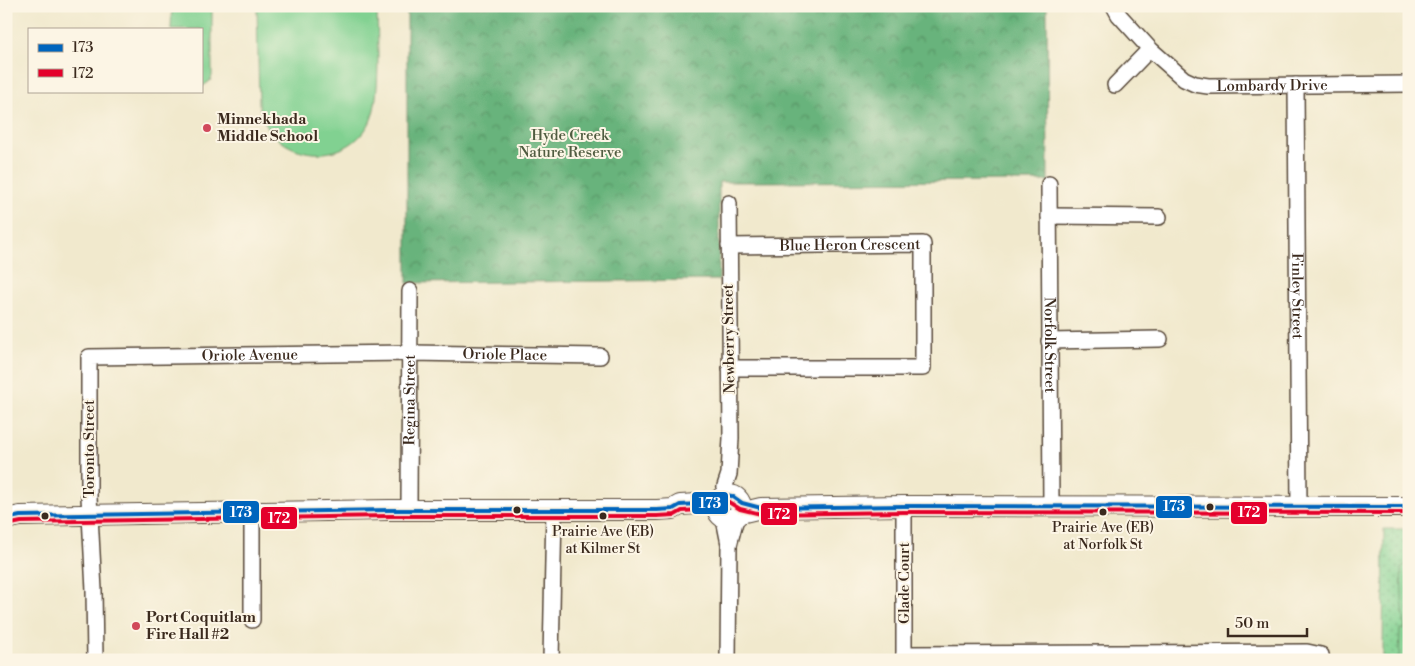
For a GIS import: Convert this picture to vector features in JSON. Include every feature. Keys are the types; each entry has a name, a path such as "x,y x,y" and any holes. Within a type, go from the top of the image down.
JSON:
{"main road":[{"path":"11,515 409,509 673,509 680,505 729,508 1299,506 1409,508"}],"street":[{"name":"Lombardy Drive","path":"1114,6 1119,15 1150,48 1184,80 1195,84 1208,86 1409,84"},
{"path":"1115,85 1150,48"},
{"name":"Finley Street","path":"1296,85 1299,506"},
{"name":"Norfolk Street","path":"1049,184 1050,506"},
{"name":"Newberry Street","path":"728,660 729,474 731,438 729,203"},
{"path":"1049,216 1159,217"},
{"name":"Blue Heron Crescent","path":"728,246 923,244 923,368 730,368"},
{"name":"Regina Street","path":"409,509 410,291"},
{"path":"1049,341 1160,339"},
{"name":"Oriole Place","path":"410,353 600,356"},
{"name":"Oriole Avenue","path":"89,357 410,353"},
{"name":"Toronto Street","path":"89,357 90,515 95,660"},
{"name":"Glade Court","path":"904,506 904,657"},
{"path":"551,660 554,510"},
{"path":"252,512 252,620"},
{"path":"904,657 1307,652 1321,655 1322,660"}],"green space":[{"path":"172,6 211,6 212,76 210,81 202,86 202,28 171,28"},
{"path":"257,6 377,6 378,67 376,100 369,124 357,139 342,148 325,153 308,152 291,147 276,137 265,123 259,105"},
{"name":"Hyde Creek Nature Reserve","path":"407,6 1047,6 1048,181 719,182 719,280 407,283"},
{"path":"1384,529 1409,529 1409,660 1383,660"},
{"path":"1409,562 1409,660 1399,660 1400,629 1405,629 1401,568"}],"transit line":[{"name":"173","path":"6,519 20,516 389,510 657,510 673,509 680,505 717,503 726,495 732,496 742,503 761,508 904,506 1409,507"},
{"name":"172","path":"7,525 21,522 389,516 657,516 675,515 682,511 719,509 727,501 740,509 761,514 904,512 1409,513"}],"place":[{"name":"Minnekhada Middle School","path":"207,128"},
{"name":"Prairie Ave (EB) at Norfolk St","path":"1103,512"},
{"name":"Prairie Ave (EB) at Kilmer St","path":"603,516"},
{"name":"Port Coquitlam Fire Hall #2","path":"136,626"}]}
